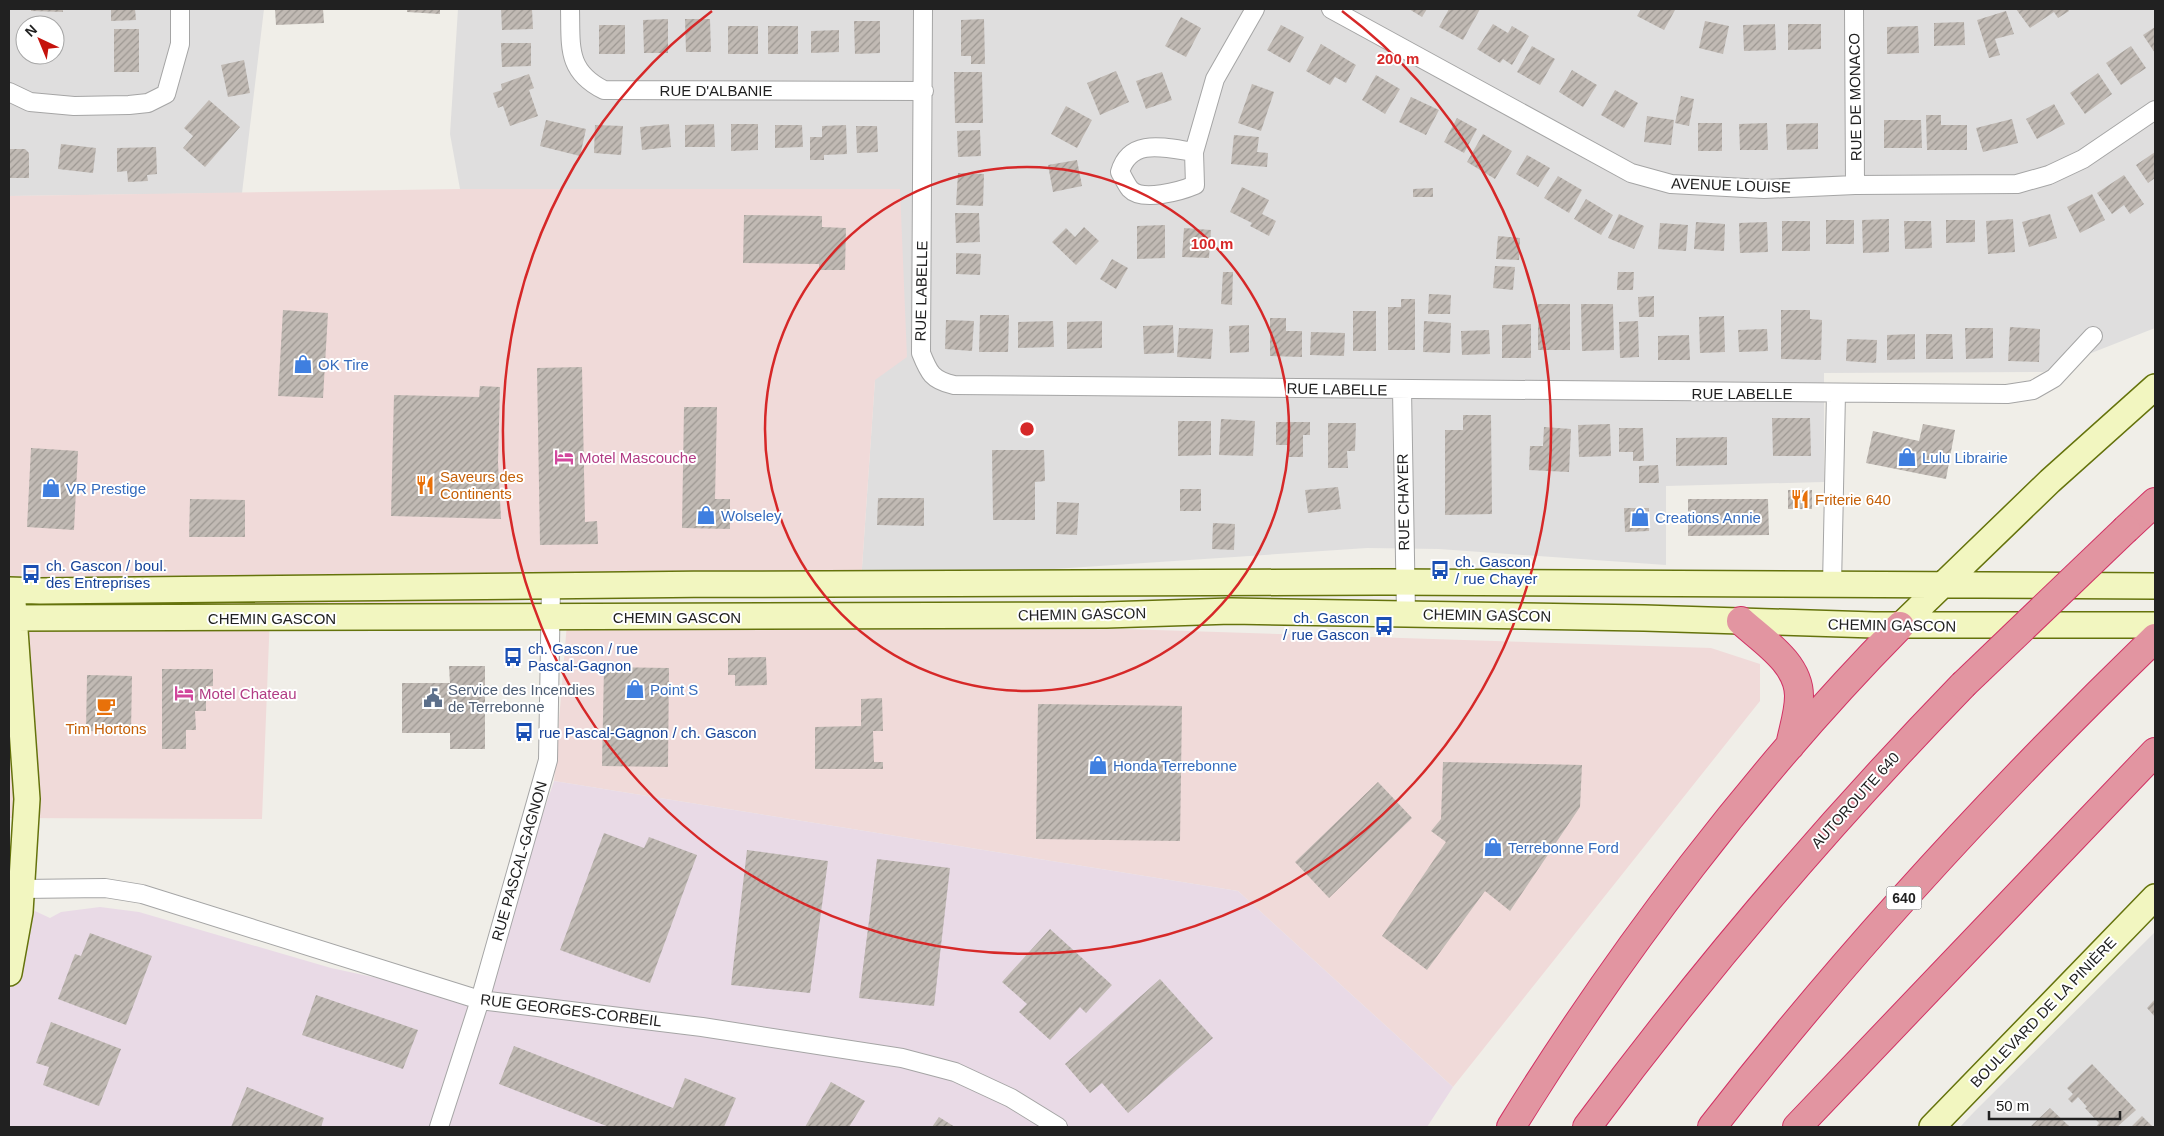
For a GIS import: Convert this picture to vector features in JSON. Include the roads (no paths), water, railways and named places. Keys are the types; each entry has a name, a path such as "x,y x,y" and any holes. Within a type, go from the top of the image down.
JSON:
{"highway":[{"name":"AUTOROUTE 640","path":"1587,1127 1666,1025 1766,902 1888,763 1963,685 2155,502"},
{"path":"1741,621 1777,653 1794,675 1799,696 1790,748"},
{"path":"1511,1127 1569,1037 1700,858 1790,748 1900,626"},
{"name":"640","path":"1712,1127 1796,1022 1893,910 2020,772 2155,638"},
{"path":"1797,1127 2155,752"}],"main road":[{"path":"1900,626 1939,586 2050,481 2155,387"},
{"name":"CHEMIN GASCON","path":"11,590 1406,583 2155,586"},
{"path":"9,973 18,931 27,788 11,618 11,590"},
{"name":"CHEMIN GASCON","path":"11,618 1106,615 1231,610 1900,626 2155,625"},
{"path":"9,821 21,889"},
{"name":"BOULEVARD DE LA PINIÈRE","path":"1932,1127 2155,897"}],"street":[{"path":"9,92 30,102 74,106 129,105 148,102 166,94 180,44 180,9"},
{"name":"RUE D'ALBANIE","path":"570,9 571,52 578,71 591,83 604,90 924,91"},
{"name":"RUE LABELLE","path":"923,9 924,91 920,352 928,372 940,382 954,385 2007,394 2033,390 2054,378 2093,336"},
{"path":"1194,152 1215,79 1255,9"},
{"name":"AVENUE LOUISE","path":"1331,9 1631,173 1670,184 1764,189 1855,185 2018,184 2048,176 2083,159 2155,110"},
{"name":"RUE DE MONACO","path":"1854,9 1855,185"},
{"name":"RUE CHAYER","path":"1402,390 1406,614"},
{"path":"1832,585 1836,393"},
{"name":"RUE PASCAL-GAGNON","path":"439,1127 480,1000 548,760 551,586"},
{"name":"RUE GEORGES-CORBEIL","path":"21,889 105,888 142,894 480,1000 702,1027 902,1058 956,1072 1011,1098 1058,1127"}],"place":[{"name":"OK Tire","path":"303,364"},
{"name":"Motel Mascouche","path":"564,457"},
{"name":"Lulu Librairie","path":"1907,457"},
{"name":"Saveurs des Continents","path":"425,485"},
{"name":"VR Prestige","path":"51,488"},
{"name":"Friterie 640","path":"1800,499"},
{"name":"Wolseley","path":"706,515"},
{"name":"Creations Annie","path":"1640,517"},
{"name":"ch. Gascon / rue Chayer","path":"1440,570"},
{"name":"ch. Gascon / boul. des Entreprises","path":"31,574"},
{"name":"ch. Gascon / rue Gascon","path":"1384,626"},
{"name":"ch. Gascon / rue Pascal-Gagnon","path":"513,657"},
{"name":"Point S","path":"635,689"},
{"name":"Motel Chateau","path":"184,693"},
{"name":"Service des Incendies de Terrebonne","path":"433,698"},
{"name":"Tim Hortons","path":"106,706"},
{"name":"rue Pascal-Gagnon / ch. Gascon","path":"524,732"},
{"name":"Honda Terrebonne","path":"1098,765"},
{"name":"Terrebonne Ford","path":"1493,847"}]}
